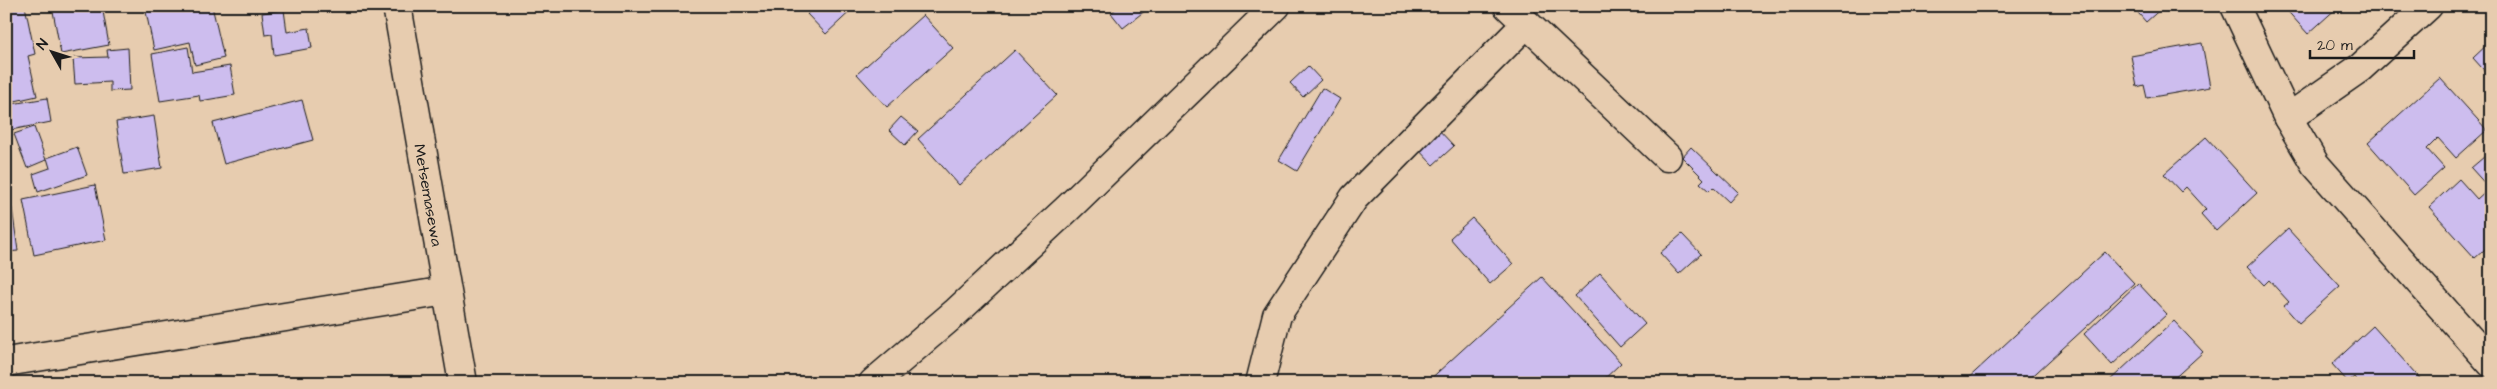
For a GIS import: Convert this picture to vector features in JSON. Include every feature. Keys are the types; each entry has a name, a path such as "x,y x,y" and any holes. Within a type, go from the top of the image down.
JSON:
{"street":[{"name":"Metsemasewa","path":"397,6 446,291 464,383"},
{"path":"888,378 1067,209 1276,6"},
{"path":"2235,6 2288,118 2315,164 2486,346"},
{"path":"2288,118 2360,68 2428,6"},
{"path":"1260,383 1278,314 1354,198 1517,15 1667,157"},
{"path":"6,362 446,291"}],"building":[{"path":"6,6 25,6 35,54 28,56 37,96 6,103"},
{"path":"52,6 102,6 109,45 61,54"},
{"path":"212,6 224,58 195,65 190,42 154,50 145,7"},
{"path":"816,6 856,6 826,34 807,14"},
{"path":"1119,6 1151,6 1123,28 1111,13"},
{"path":"2132,6 2164,6 2146,22"},
{"path":"2283,6 2339,6 2308,34"},
{"path":"284,10 287,32 309,28 312,48 274,55 272,34 265,35 262,13"},
{"path":"923,15 953,48 887,107 857,74"},
{"path":"2491,41 2491,78 2473,58"},
{"path":"2202,43 2210,87 2147,98 2144,85 2137,87 2131,56"},
{"path":"188,47 192,72 230,66 235,95 200,101 199,95 160,101 152,54"},
{"path":"128,48 130,90 110,91 110,82 75,84 73,58 108,57 107,50"},
{"path":"1015,50 1057,95 959,185 918,139"},
{"path":"1308,66 1321,80 1303,97 1290,83"},
{"path":"2440,78 2487,130 2456,158 2438,138 2427,149 2444,168 2414,195 2368,143"},
{"path":"1322,88 1340,99 1297,171 1279,160"},
{"path":"47,98 51,122 6,131 6,105"},
{"path":"302,100 313,140 224,164 213,123"},
{"path":"154,116 162,168 124,174 116,122"},
{"path":"901,117 918,131 905,145 889,130"},
{"path":"34,127 46,160 27,168 14,134"},
{"path":"1436,127 1454,146 1433,165 1415,146"},
{"path":"2206,137 2257,193 2216,231 2201,214 2206,209 2186,187 2181,192 2164,174"},
{"path":"77,147 87,175 38,192 33,174 50,168 47,158"},
{"path":"1691,147 1738,192 1729,202 1713,187 1709,191 1700,183 1704,179 1682,157"},
{"path":"2491,151 2491,244 2475,258 2429,207 2459,179 2477,199 2489,188 2471,168"},
{"path":"95,185 106,240 34,255 23,200"},
{"path":"12,208 18,251 6,252 6,209"},
{"path":"1472,218 1513,264 1490,284 1450,238"},
{"path":"2288,229 2340,286 2299,323 2284,306 2289,302 2269,280 2264,285 2247,267"},
{"path":"1682,234 1701,254 1679,274 1660,253"},
{"path":"2105,252 2134,283 2025,383 1963,383"},
{"path":"1600,273 1645,324 1620,347 1575,296"},
{"path":"1542,277 1621,363 1600,383 1426,383"},
{"path":"2138,283 2167,314 2112,365 2084,334"},
{"path":"2174,321 2203,352 2169,383 2107,383"},
{"path":"2373,326 2424,383 2359,383 2354,377 2348,382 2332,364"}]}
